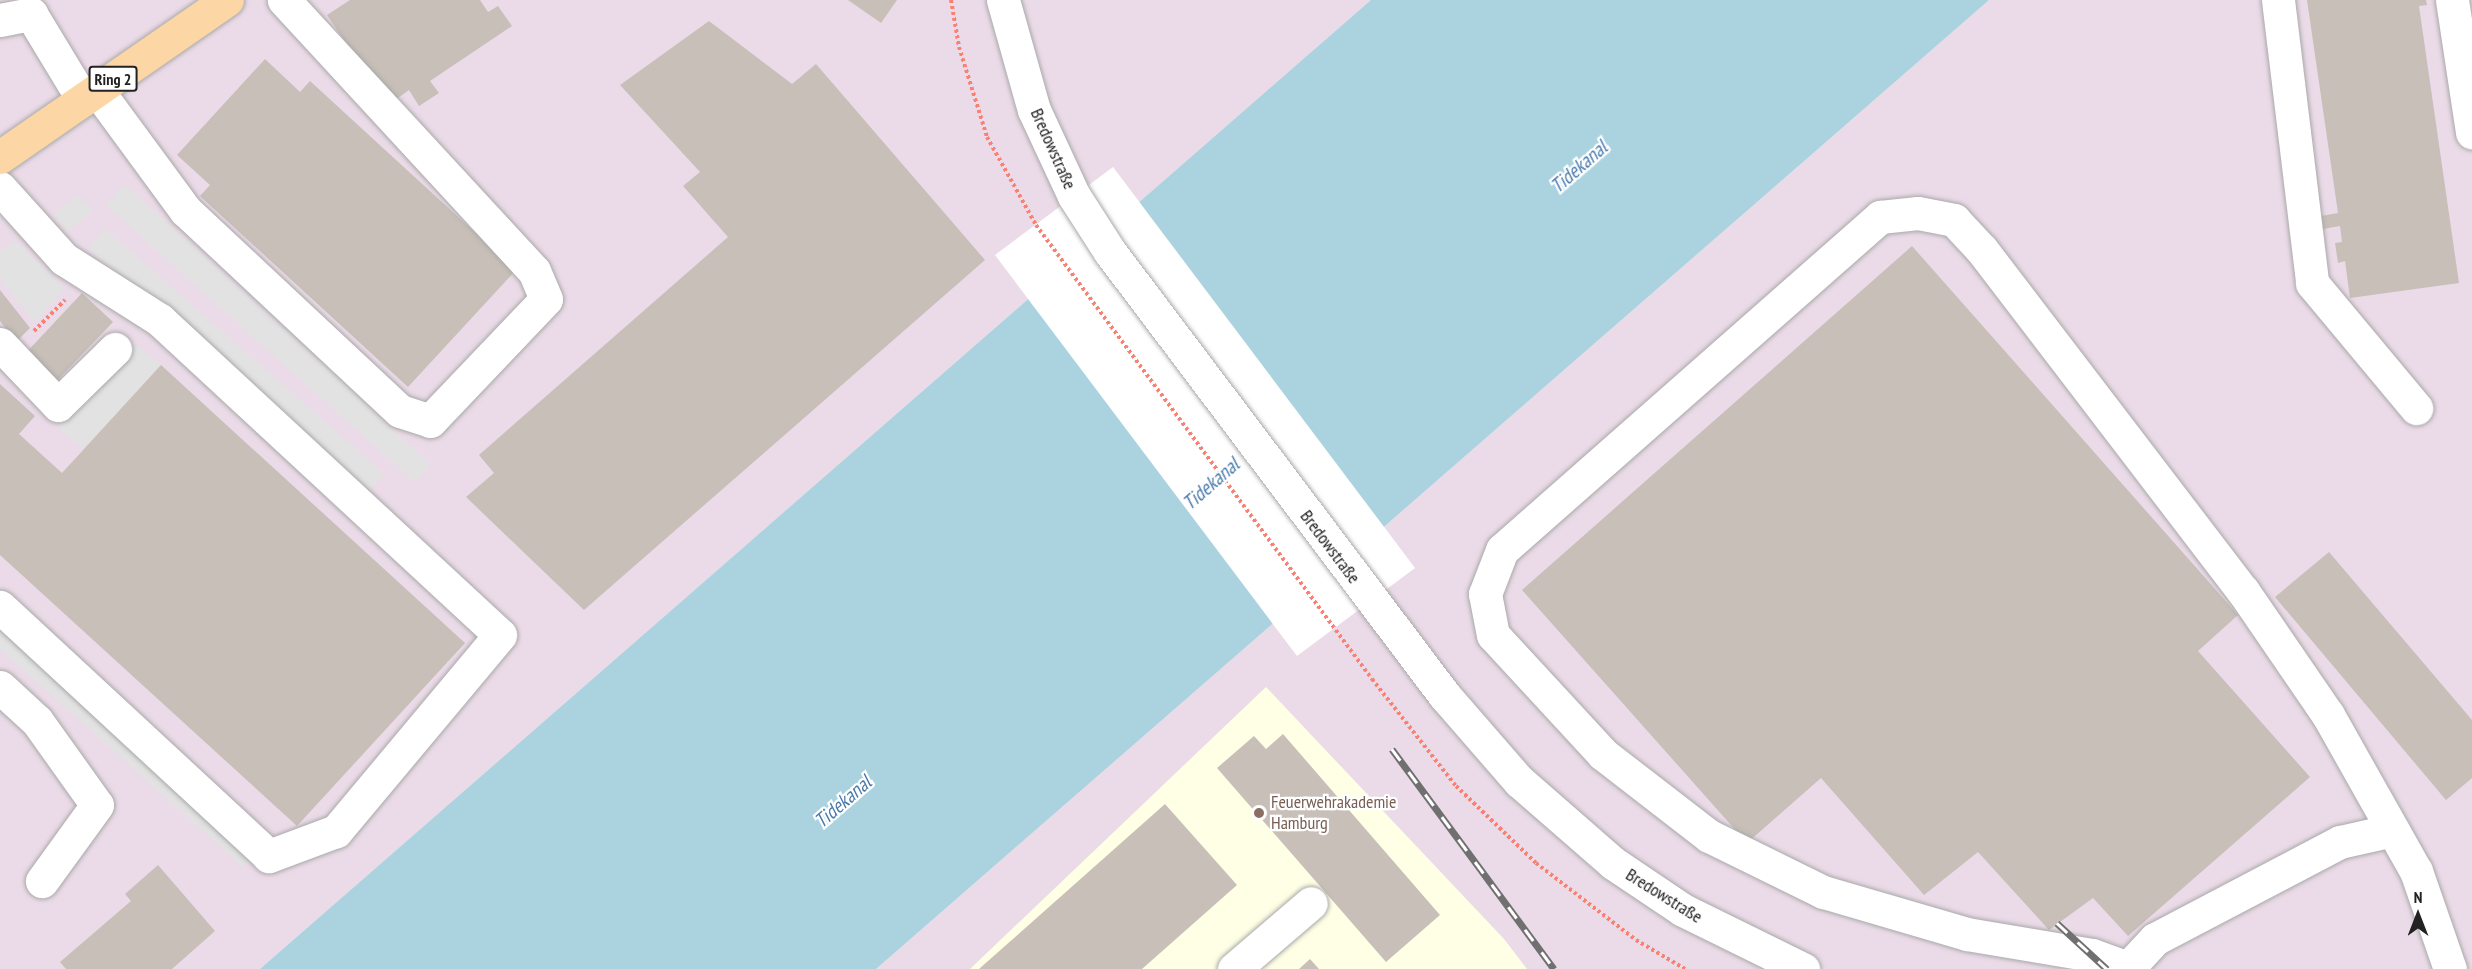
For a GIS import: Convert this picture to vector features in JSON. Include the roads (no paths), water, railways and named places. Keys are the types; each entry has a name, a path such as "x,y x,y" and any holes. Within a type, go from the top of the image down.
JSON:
{"main road":[{"name":"Ring 2","path":"0,158 227,0"}],"street":[{"path":"0,20 31,14 90,95 185,210 400,411 430,421 546,299 534,271 284,0"},
{"name":"Bredowstraße","path":"1003,0 1034,110 1074,196 1110,252 1370,602 1445,696 1519,781 1613,863 1683,910 1803,969"},
{"path":"2278,0 2312,283 2416,408"},
{"path":"2452,0 2472,132"},
{"path":"0,188 64,259 160,320 500,635 336,831 269,856 0,607"},
{"path":"2393,830 2329,848 2154,939 2127,968 2092,955 1967,934 1823,892 1709,836 1603,754 1493,635 1485,594 1502,550 1880,217 1918,213 1954,220 1982,250 2243,591 2328,715 2393,830 2416,871 2450,969"},
{"path":"5,349 58,405 115,349"},
{"path":"0,687 37,721 97,805 42,881"},
{"path":"1234,969 1311,903"}],"water":[{"name":"Tidekanal","path":"1371,0 1989,0 876,969 260,969"}],"railway":[{"path":"1392,749 1554,969"},
{"path":"2057,923 2107,969"}],"place":[{"name":"Feuerwehrakademie Hamburg","path":"1259,813"}]}
